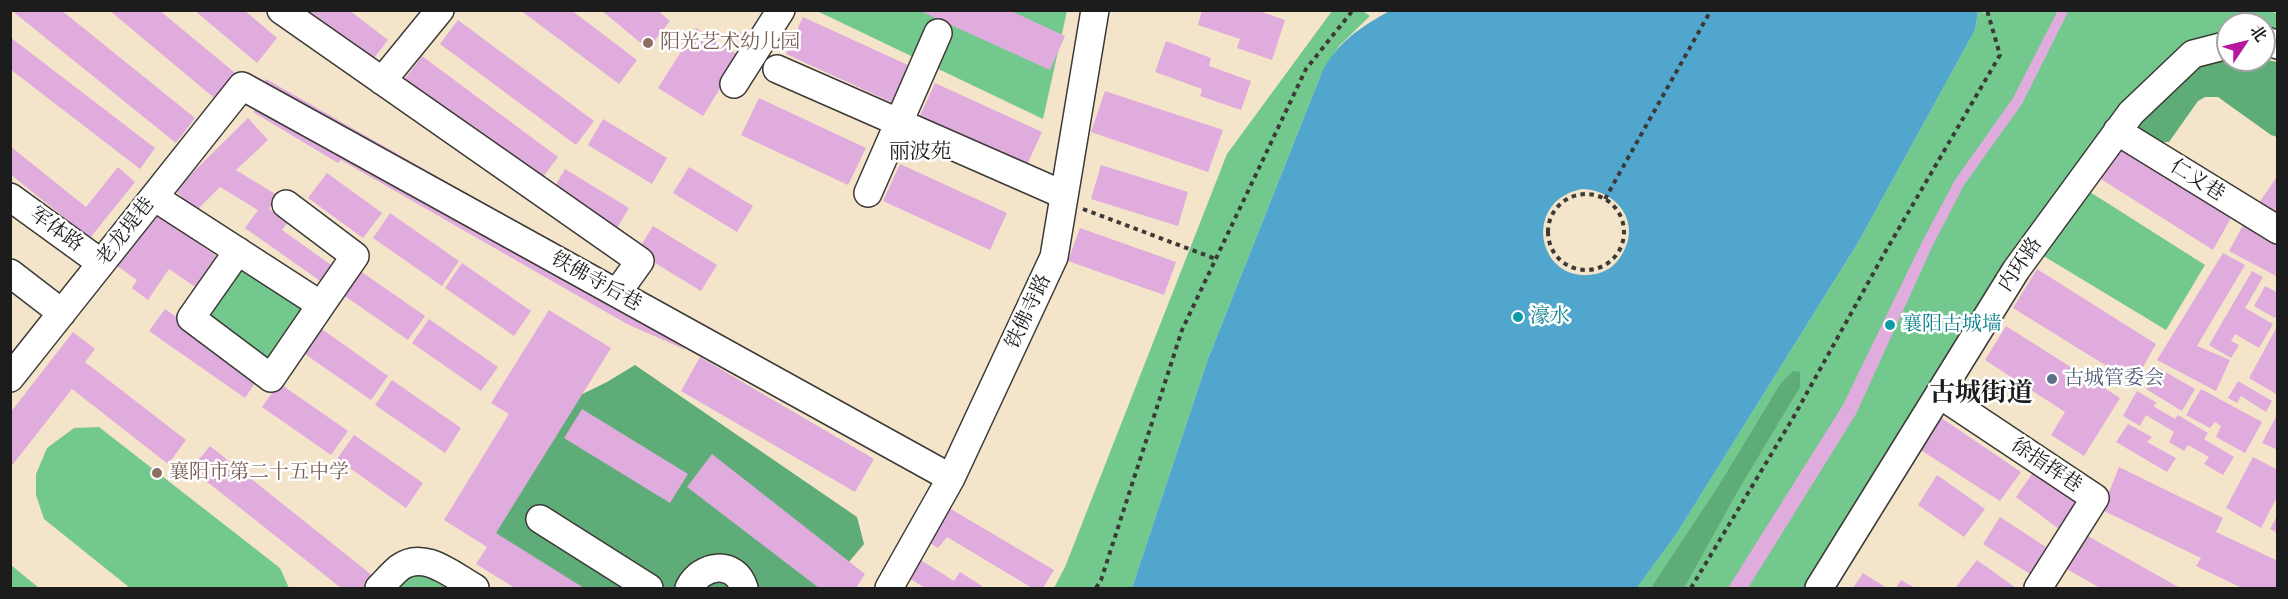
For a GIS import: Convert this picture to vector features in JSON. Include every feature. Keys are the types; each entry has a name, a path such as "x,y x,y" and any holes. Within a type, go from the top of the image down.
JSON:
{"street":[{"path":"281,10 640,261 617,293"},
{"path":"382,81 440,10"},
{"path":"734,84 781,10"},
{"name":"铁佛寺路","path":"889,588 951,478 1054,257 1095,10"},
{"path":"868,193 938,33"},
{"name":"内环路","path":"1819,588 2016,270 2117,131 2131,113 2193,54 2216,48"},
{"path":"777,69 1064,198"},
{"name":"铁佛寺后巷","path":"242,86 951,478"},
{"name":"老龙堤巷","path":"10,378 242,86"},
{"name":"仁义巷","path":"2117,131 2277,230"},
{"name":"军体路","path":"10,197 101,263"},
{"path":"154,197 321,305"},
{"path":"238,251 191,318 271,378 355,256 286,204"},
{"path":"10,273 62,313"},
{"name":"徐指挥巷","path":"1940,394 2095,498 2038,588"},
{"path":"540,519 649,588"},
{"path":"379,588 400,567 419,560 435,565 475,588"},
{"path":"689,588 701,573 719,568 729,570 744,588"}],"path":[{"path":"1096,588 1182,330 1306,69 1353,10"},
{"path":"1606,197 1711,10"},
{"path":"1691,588 1793,418 1884,254 2000,55 1988,12"},
{"path":"1581,195 1606,197 1621,218 1624,230 1623,243 1618,254 1609,263 1598,268 1586,270 1573,268 1563,262 1554,252 1549,241 1548,228 1552,216 1569,198 1581,195"},
{"path":"1064,198 1216,259"}],"green space":[{"path":"1990,10 2269,10 2273,12 2216,12 2216,56 2079,185 2205,265 2166,330 2032,249 1819,588 1637,588 1677,533 1859,241 1975,30 1978,11 1988,14"},
{"path":"817,11 1067,11 1043,119"},
{"path":"1332,11 1363,11 1370,16 1339,46 1322,72 1208,359 1132,588 1054,588 1065,567 1227,154"},
{"path":"2276,14 2277,14 2276,45"},
{"path":"2216,61 2216,72 2276,72 2277,62 2277,137 2218,97 2205,97 2198,101 2169,142 2152,142 2135,127 2196,67"},
{"path":"248,261 309,307 269,365 196,312"},
{"path":"635,365 857,517 864,544 827,588 555,588 513,562 487,517 558,406 607,382"},
{"path":"1793,371 1800,372 1800,387 1736,494 1684,588 1651,588 1719,485 1781,383"},
{"path":"99,427 280,568 289,588 130,588 44,519 36,495 36,474 47,448 74,428"},
{"path":"11,565 39,588 11,588"},
{"path":"424,575 446,588 392,588 403,576"}],"water":[{"name":"濠水","path":"1391,10 1978,11 1975,30 1859,241 1677,533 1637,588 1132,588 1208,359 1322,72 1343,43 1360,29","holes":["1582,189 1606,195 1623,210 1628,221 1627,244 1619,259 1607,270 1596,274 1576,274 1561,267 1550,256 1544,240 1544,224 1550,209 1562,197"]}],"building":[{"path":"11,10 61,10 195,118 176,143"},
{"path":"109,10 159,10 240,77 219,102"},
{"path":"194,10 244,10 277,38 257,63"},
{"path":"293,10 349,10 388,40 367,67"},
{"path":"520,10 571,10 637,60 619,84"},
{"path":"601,10 657,10 670,21 648,49"},
{"path":"918,10 1009,10 1065,36 1050,70"},
{"path":"1202,10 1256,10 1285,20 1272,60 1237,48 1240,39 1198,25"},
{"name":"襄阳古城墙","path":"2058,10 2069,10 2022,104 1964,185 1933,245 1856,414 1748,588 1728,588 1843,405 1924,238 1955,180 2013,98"},
{"path":"803,17 910,66 893,103 786,54"},
{"path":"458,20 594,121 576,145 440,44"},
{"path":"696,28 740,56 703,116 658,88"},
{"path":"10,37 155,148 140,169 10,69"},
{"path":"1166,41 1211,58 1209,66 1251,81 1241,110 1200,96 1202,89 1155,72"},
{"path":"422,56 558,157 540,181 404,80"},
{"path":"266,79 617,279 258,90"},
{"path":"935,83 1042,132 1025,169 918,120"},
{"path":"1105,91 1223,130 1208,172 1091,132"},
{"path":"759,98 866,148 848,185 741,135"},
{"path":"258,106 644,320 686,350 627,324 341,160 338,163 253,112"},
{"path":"248,118 268,140 236,170 277,195 269,209 288,222 282,230 334,267 323,283 245,228 258,210 220,187 196,211 175,190"},
{"path":"603,119 667,158 652,184 588,145"},
{"path":"10,146 86,207 118,167 135,182 90,238 10,174"},
{"path":"2121,149 2231,218 2213,250 2101,179"},
{"path":"900,164 1007,213 990,250 883,201"},
{"path":"1101,165 1188,192 1178,226 1091,199"},
{"path":"689,167 753,206 737,232 673,193"},
{"path":"565,169 629,208 614,233 550,195"},
{"path":"327,173 382,213 363,238 308,198"},
{"path":"2278,175 2278,224 2255,209"},
{"path":"169,211 188,224 182,232 226,263 204,293 169,269 148,300 132,288 137,280 113,263 143,221"},
{"path":"390,213 459,261 442,286 373,238"},
{"path":"2245,222 2278,240 2278,277 2229,251"},
{"path":"653,226 717,265 701,291 637,252"},
{"path":"1080,228 1176,262 1164,295 1068,261"},
{"path":"2223,253 2245,265 2197,346 2230,360 2216,391 2157,360"},
{"path":"462,263 531,311 514,336 445,288"},
{"path":"356,268 425,316 408,340 339,292"},
{"path":"2037,269 2156,344 2134,383 2013,308"},
{"path":"2252,271 2263,277 2245,308 2273,324 2259,348 2235,334 2231,341 2239,345 2231,358 2209,345"},
{"path":"2265,286 2278,293 2278,313 2275,318 2254,306"},
{"path":"165,309 260,376 245,398 149,331"},
{"path":"549,310 611,348 496,533 584,588 515,588 476,564 487,547 444,520 509,414 491,403"},
{"path":"429,319 498,367 481,391 412,343"},
{"path":"2278,325 2278,391 2276,394 2249,378"},
{"name":"古城管委会","path":"2006,326 2120,398 2084,456 2051,435 2065,412 1985,360"},
{"path":"319,327 388,376 371,400 302,352"},
{"path":"73,332 95,349 85,362 186,440 168,464 72,389 10,468 10,413"},
{"path":"700,357 874,459 855,492 681,391"},
{"path":"2157,367 2195,389 2182,411 2146,389"},
{"path":"392,380 461,428 445,453 375,405"},
{"path":"2238,381 2272,401 2266,412 2241,396 2237,403 2228,398"},
{"path":"279,383 348,431 331,455 262,407"},
{"path":"2201,389 2262,422 2245,453 2216,437 2221,426 2215,422 2210,428 2186,415"},
{"path":"2137,391 2157,403 2153,406 2175,419 2178,415 2208,433 2204,439 2234,457 2223,475 2204,464 2209,457 2188,445 2184,451 2169,442 2174,432 2146,415 2140,426 2123,416"},
{"path":"582,409 688,474 670,503 564,438"},
{"path":"2278,413 2278,450 2262,443"},
{"path":"1940,417 2021,472 2000,501 1919,449"},
{"path":"2128,424 2152,437 2147,442 2176,458 2167,472 2116,442"},
{"path":"354,435 423,483 406,508 337,459"},
{"path":"210,446 373,576 363,588 341,588 191,469"},
{"path":"712,454 865,574 856,588 819,588 687,487"},
{"path":"2253,457 2278,470 2278,495 2261,528 2226,508"},
{"path":"2119,467 2223,518 2216,532 2278,561 2278,588 2242,588 2196,566 2201,558 2102,510"},
{"path":"2034,471 2077,502 2059,529 2016,497"},
{"path":"1937,475 1985,509 1964,537 1918,505"},
{"path":"944,505 1054,570 1043,588 1032,588 947,537 938,548 924,539"},
{"path":"2278,514 2278,533 2270,529"},
{"path":"2000,517 2046,547 2030,574 1983,544"},
{"path":"2086,535 2180,588 2100,588 2065,568"},
{"path":"916,557 954,581 960,572 982,586 981,588 925,588 904,575"},
{"path":"1977,560 2016,588 1956,587"},
{"path":"1863,573 1887,588 1853,588"},
{"path":"1901,580 1915,588 1896,588"}],"place":[{"name":"阳光艺术幼儿园","path":"648,43"},
{"name":"濠水","path":"1518,317"},
{"name":"襄阳古城墙","path":"1890,325"},
{"name":"古城管委会","path":"2052,379"},
{"name":"襄阳市第二十五中学","path":"157,473"}],"district":[{"name":"丽波苑","path":"920,153"},
{"name":"古城街道","path":"1981,394"}]}
